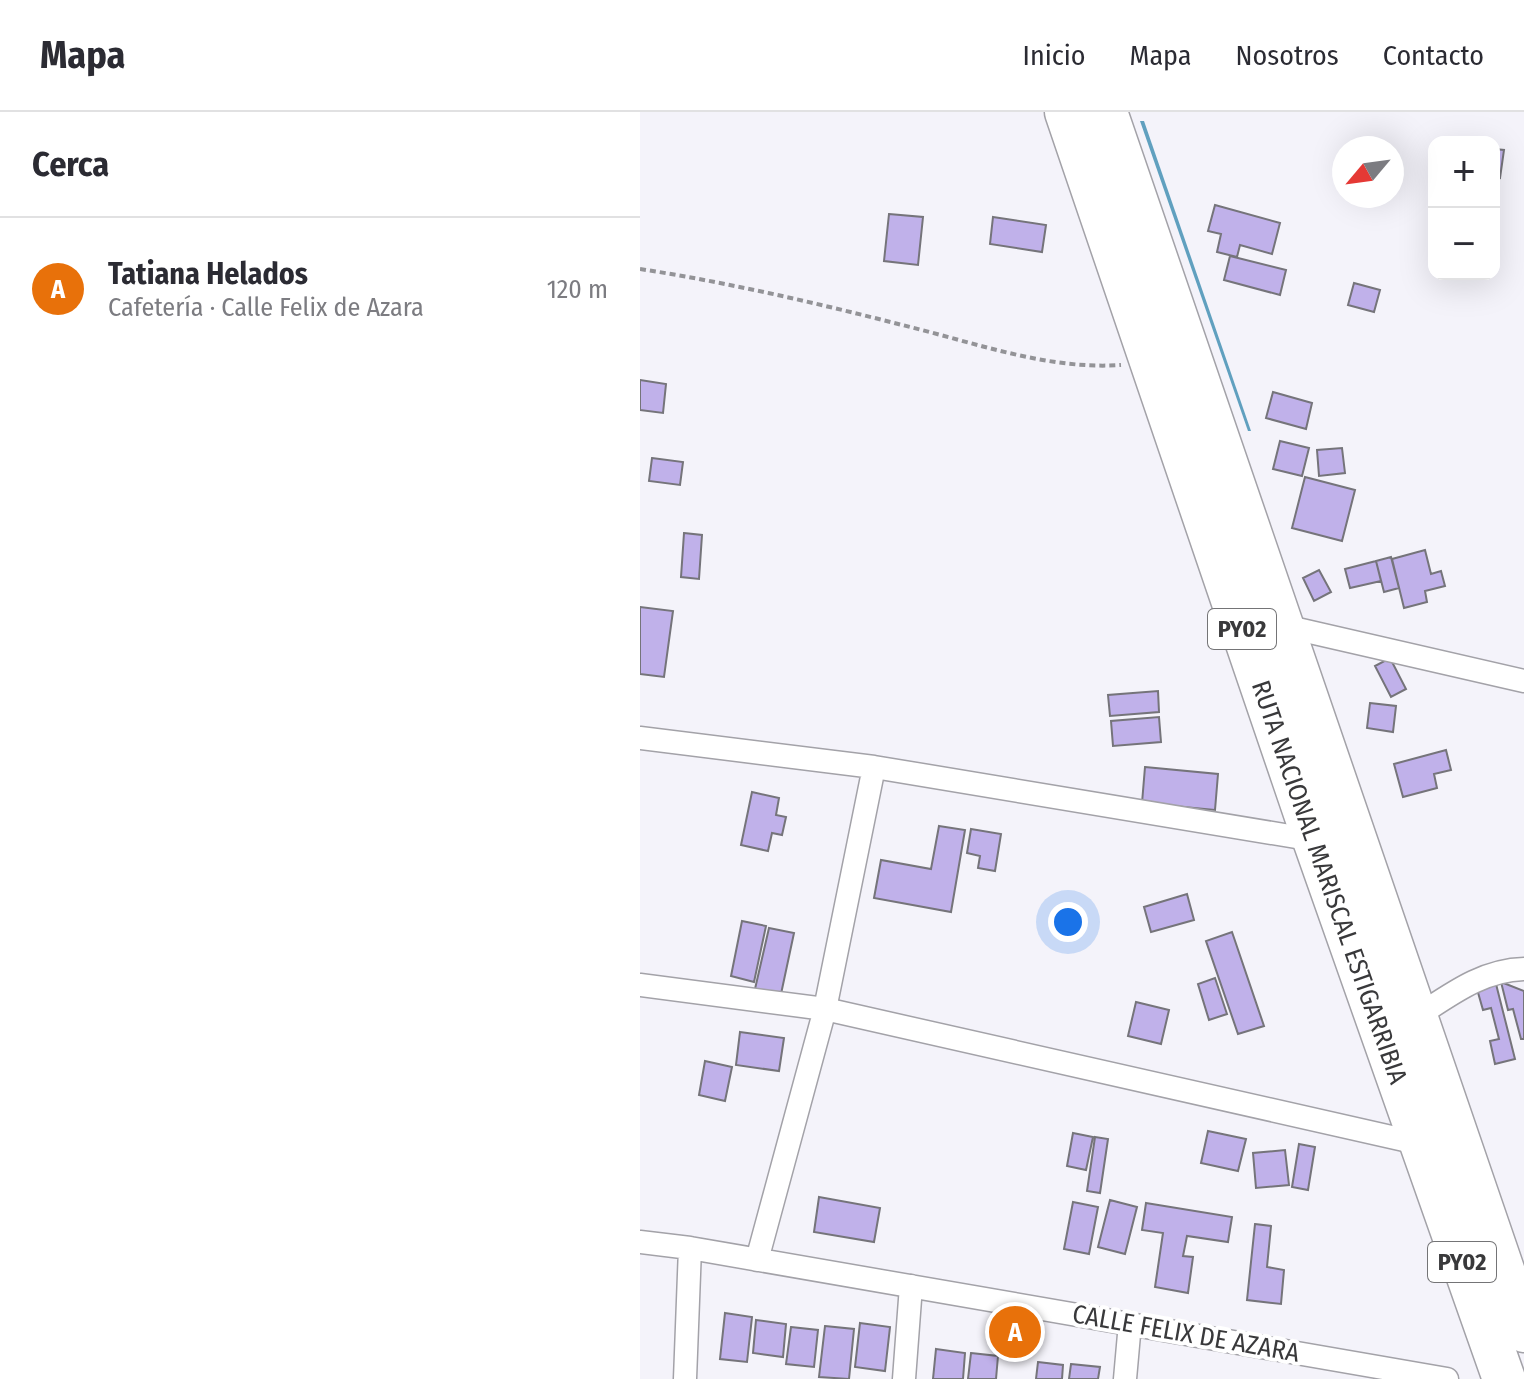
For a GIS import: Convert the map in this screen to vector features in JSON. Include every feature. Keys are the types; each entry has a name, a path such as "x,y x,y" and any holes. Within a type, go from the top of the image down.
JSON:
{"highway":[{"name":"RUTA NACIONAL MARISCAL ESTIGARRIBIA","path":"1066,112 1314,840 1504,1379"},
{"name":"RUTA NACIONAL MARISCAL ESTIGARRIBIA","path":"1106,112 1523,1325"}],"street":[{"path":"1284,626 1524,681"},
{"path":"640,738 874,767 1314,840"},
{"path":"757,1260 825,1009 874,767"},
{"path":"1416,1017 1472,981 1504,970 1524,969"},
{"path":"640,985 825,1009 1422,1144"},
{"name":"CALLE FELIX DE AZARA","path":"640,1242 690,1248 1447,1379"},
{"path":"685,1379 690,1248"},
{"path":"904,1379 911,1286"},
{"path":"1125,1379 1130,1323"}],"path":[{"path":"640,269 724,282 1032,358 1086,367 1123,365 1150,358"}],"water":[{"path":"1140,121 1144,121 1251,431 1248,431"}],"building":[{"path":"1500,150 1504,150 1500,178"},
{"path":"1215,205 1280,223 1272,254 1240,245 1237,257 1217,252 1221,234 1208,231"},
{"path":"889,214 923,217 918,265 884,261"},
{"path":"993,217 1046,225 1042,252 990,244"},
{"path":"1230,256 1286,270 1280,295 1224,280"},
{"path":"1354,283 1380,290 1374,312 1348,305"},
{"path":"640,380 666,384 663,413 640,410"},
{"path":"1273,392 1312,403 1306,429 1266,418"},
{"path":"1280,441 1309,448 1302,476 1273,469"},
{"path":"1342,448 1345,473 1319,476 1317,450"},
{"path":"652,458 683,462 680,485 649,481"},
{"path":"1305,477 1355,490 1342,541 1292,528"},
{"path":"684,533 702,535 699,579 681,577"},
{"path":"1425,550 1431,574 1441,571 1445,586 1425,591 1427,602 1404,608 1392,559"},
{"path":"1391,557 1399,588 1384,592 1376,561"},
{"path":"1376,561 1381,581 1350,588 1345,569"},
{"path":"1319,570 1331,592 1314,601 1303,578"},
{"path":"640,607 673,611 664,677 640,674"},
{"path":"1390,658 1406,689 1391,697 1375,666"},
{"path":"1158,691 1159,712 1110,716 1108,695"},
{"path":"1370,703 1396,706 1393,732 1367,728"},
{"path":"1159,717 1161,742 1113,746 1111,721"},
{"path":"1446,750 1451,770 1434,774 1437,788 1403,797 1394,764"},
{"path":"1145,767 1218,774 1215,810 1142,803"},
{"path":"752,792 779,798 776,815 786,817 782,835 772,833 768,851 741,845"},
{"path":"939,826 965,830 951,912 874,898 881,860 931,869"},
{"path":"971,829 1001,834 995,871 978,868 980,856 967,853"},
{"path":"1187,894 1194,920 1151,932 1144,907"},
{"path":"742,921 766,926 754,982 731,976"},
{"path":"769,928 794,933 781,994 755,989"},
{"path":"1232,932 1264,1026 1238,1034 1206,941"},
{"path":"1215,978 1227,1014 1209,1020 1198,984"},
{"path":"1501,982 1524,991 1524,1039 1521,1039 1513,1009 1508,1010"},
{"path":"1496,984 1515,1059 1495,1064 1490,1041 1499,1039 1491,1008 1483,1010 1477,989"},
{"path":"1136,1002 1169,1010 1161,1044 1128,1036"},
{"path":"740,1032 784,1038 779,1071 736,1065"},
{"path":"705,1061 732,1067 725,1101 699,1095"},
{"path":"1208,1131 1246,1139 1238,1171 1201,1163"},
{"path":"1073,1133 1093,1137 1086,1170 1067,1166"},
{"path":"1095,1137 1108,1139 1100,1193 1087,1191"},
{"path":"1299,1144 1315,1147 1308,1190 1292,1187"},
{"path":"1285,1150 1289,1185 1256,1188 1253,1153"},
{"path":"819,1197 880,1208 874,1242 814,1232"},
{"path":"1110,1200 1137,1207 1125,1254 1098,1247"},
{"path":"1073,1202 1098,1207 1089,1254 1064,1249"},
{"path":"1146,1203 1232,1217 1228,1242 1187,1236 1183,1256 1193,1257 1188,1293 1155,1287 1163,1233 1142,1230"},
{"path":"1255,1224 1271,1226 1267,1267 1284,1270 1281,1304 1247,1300"},
{"path":"725,1313 752,1317 747,1362 720,1359"},
{"path":"756,1320 786,1324 783,1357 753,1353"},
{"path":"860,1323 890,1327 885,1371 855,1367"},
{"path":"825,1326 854,1329 849,1379 819,1377"},
{"path":"791,1327 818,1330 814,1367 786,1364"},
{"path":"936,1349 965,1353 963,1379 933,1379"},
{"path":"971,1353 998,1356 996,1379 968,1379"},
{"path":"1038,1362 1063,1365 1062,1379 1036,1379"},
{"path":"1071,1364 1100,1367 1098,1379 1069,1379"}],"place":[{"name":"Tatiana Helados","path":"1015,1332"}]}
